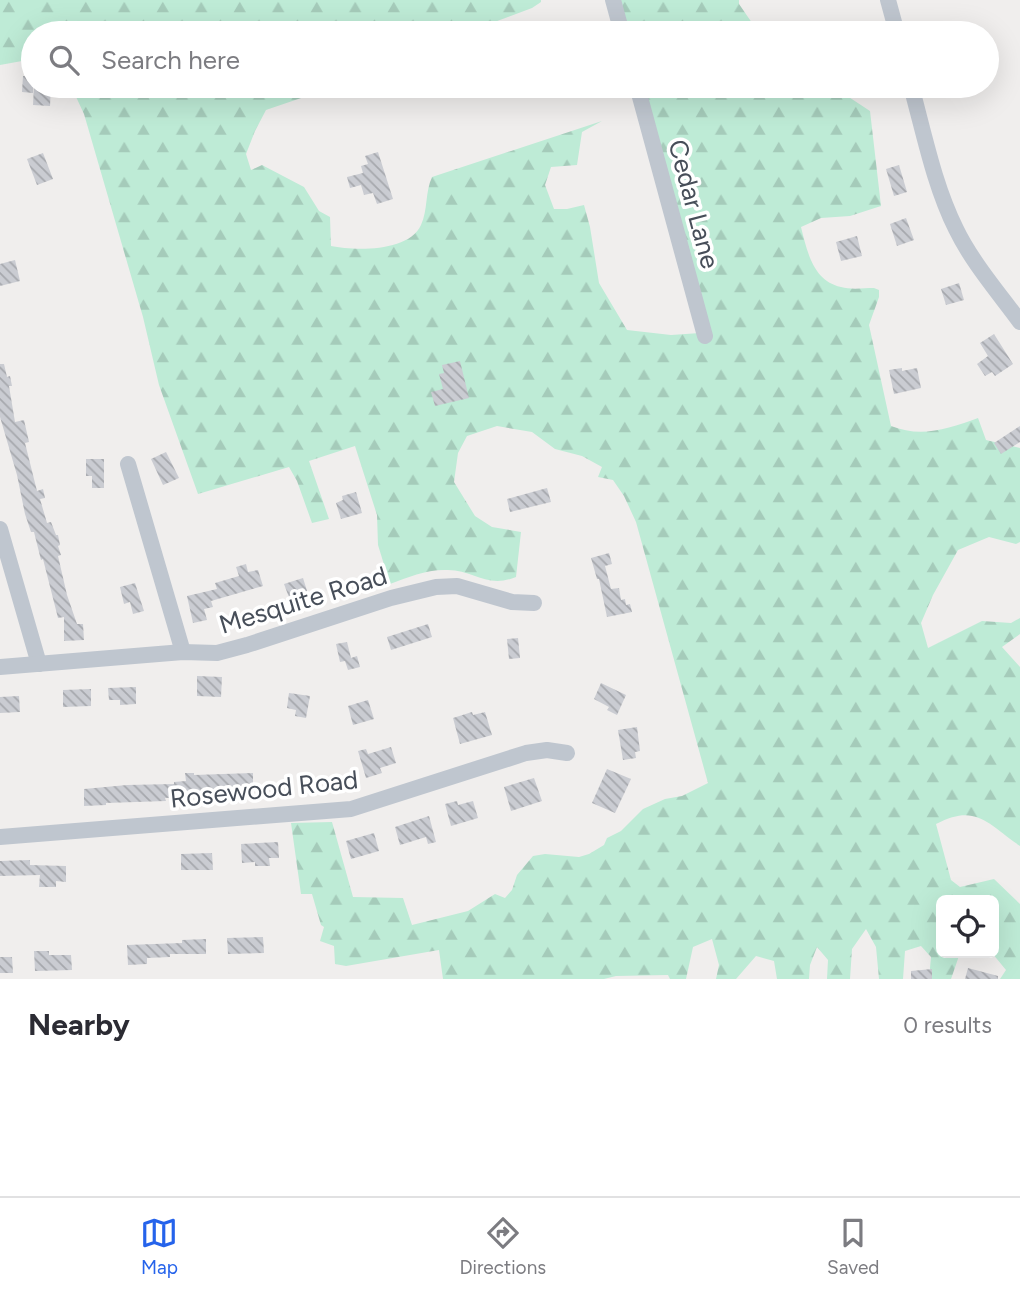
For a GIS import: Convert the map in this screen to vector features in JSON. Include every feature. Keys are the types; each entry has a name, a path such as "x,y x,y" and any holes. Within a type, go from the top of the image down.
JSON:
{"street":[{"path":"613,0 619,21"},
{"path":"888,0 894,21"},
{"name":"Cedar Lane","path":"640,98 705,336"},
{"path":"914,98 940,188 956,229 966,248 1020,322"},
{"path":"128,464 183,652"},
{"path":"0,529 39,664"},
{"name":"Mesquite Road","path":"0,667 183,652 217,653 391,598 436,587 457,586 512,601 534,603"},
{"name":"Rosewood Road","path":"0,837 351,808 526,753 547,750 567,753"}],"green space":[{"path":"0,0 541,0 532,8 497,21 21,21 21,61 0,65"},
{"path":"617,0 739,0 751,21 623,21"},
{"path":"77,98 301,98 266,110 246,154 251,170 262,165 304,187 319,211 330,217 331,246 354,249 394,245 415,234 423,219 432,177 602,121 582,132 577,165 551,167 545,185 554,209 584,205 599,283 627,330 671,335 700,333 644,98 850,98 870,111 881,206 850,216 821,218 801,227 813,264 831,284 853,289 879,290 869,325 891,426 924,432 945,429 978,418 986,440 1020,448 1020,542 1016,544 989,537 958,550 921,623 928,648 982,621 1011,623 1020,618 1020,634 1002,647 1020,667 1020,846 981,818 961,815 936,824 951,880 960,887 994,879 1020,904 1020,979 1000,979 1006,970 996,958 999,958 999,895 936,895 936,958 958,958 951,979 929,979 931,957 921,946 905,951 903,979 879,979 876,947 866,929 852,949 850,979 827,979 828,960 817,947 810,965 809,979 777,979 774,961 756,956 736,979 716,979 719,965 712,939 693,947 686,979 670,979 668,975 616,976 604,979 443,979 439,950 346,966 335,964 334,946 320,941 324,927 321,925 312,894 301,894 291,823 332,822 353,897 403,898 412,925 468,911 495,894 505,898 512,890 517,875 533,856 545,854 579,857 589,854 604,845 607,838 621,831 643,809 665,799 682,796 708,783 636,522 613,480 598,477 602,467 582,456 555,449 532,432 497,426 467,436 458,453 454,482 475,516 492,527 521,532 516,577 497,581 457,571 440,570 390,584 378,545 377,515 355,446 309,461 329,519 312,523 289,467 198,494 159,385 143,317 84,114"}],"building":[{"path":"33,98 50,98 50,106 33,105"},
{"path":"378,152 393,199 377,204 373,193 364,195 361,185 350,188 347,177 363,173 361,166 368,164 365,156"},
{"path":"43,153 53,179 37,185 27,159"},
{"path":"899,165 907,192 894,196 886,169"},
{"path":"906,218 914,240 897,246 890,224"},
{"path":"857,236 862,256 841,261 836,242"},
{"path":"15,260 20,281 0,286 0,264"},
{"path":"959,283 964,300 946,305 941,289"},
{"path":"994,334 1013,364 995,376 992,372 985,376 977,364 988,356 980,343"},
{"path":"460,361 469,398 435,406 431,392 443,389 439,374 444,373 442,365"},
{"path":"0,364 4,364 7,377 10,376 15,422 24,420 29,442 25,443 37,491 43,489 45,498 40,499 47,523 51,522 58,535 61,555 58,556 67,595 77,624 83,624 84,640 64,641 64,617 58,618 43,559 41,560 34,532 31,532 25,514 0,417"},
{"path":"902,368 902,371 917,368 921,388 894,394 889,370"},
{"path":"1020,426 1020,442 1001,454 994,443"},
{"path":"166,452 179,478 163,485 151,459"},
{"path":"86,459 104,459 104,488 92,488 92,476 86,476"},
{"path":"547,488 551,502 510,512 507,499"},
{"path":"356,492 362,513 341,519 336,503 343,500 342,496"},
{"path":"609,553 612,564 605,566 611,589 619,588 621,600 625,599 626,605 630,604 632,612 607,617 599,579 591,558"},
{"path":"246,564 248,572 258,570 263,586 211,601 213,607 204,609 207,620 193,623 187,596 217,589 215,583 239,576 236,567"},
{"path":"303,578 308,594 290,600 284,584"},
{"path":"135,583 144,611 133,614 130,602 124,604 120,587"},
{"path":"428,624 432,637 391,650 387,637"},
{"path":"518,638 520,658 509,659 507,639"},
{"path":"347,642 351,658 357,656 360,667 348,670 345,661 340,662 336,644"},
{"path":"197,676 222,677 221,697 197,696"},
{"path":"601,683 626,695 617,715 594,699"},
{"path":"136,687 136,704 120,705 120,700 109,700 108,688"},
{"path":"91,689 91,706 63,707 63,690"},
{"path":"289,693 310,696 306,718 295,716 296,710 287,708"},
{"path":"19,696 20,712 0,713 0,697"},
{"path":"368,700 374,719 353,725 348,706"},
{"path":"472,712 473,715 485,712 492,735 460,744 453,718"},
{"path":"637,727 640,751 635,752 636,758 623,760 618,730"},
{"path":"391,747 396,763 380,768 382,773 366,778 358,751 366,749 368,754"},
{"path":"607,769 631,779 615,813 592,803"},
{"path":"185,773 253,773 253,795 165,798 166,801 84,806 84,789 174,784 186,781"},
{"path":"534,778 542,801 511,811 504,787"},
{"path":"457,801 458,805 473,801 478,818 451,826 445,804"},
{"path":"429,816 436,842 428,844 426,837 400,845 395,827"},
{"path":"374,833 379,851 351,859 346,841"},
{"path":"278,842 279,858 269,858 270,866 255,866 255,862 242,863 241,844"},
{"path":"212,853 213,870 181,870 181,854"},
{"path":"30,860 30,865 66,866 66,882 56,881 56,887 39,887 40,875 0,876 0,861"},
{"path":"263,937 264,953 228,954 227,938"},
{"path":"206,939 206,954 170,954 170,957 147,958 147,964 128,965 127,945 182,943 182,940"},
{"path":"34,951 49,951 49,955 71,955 72,970 35,971"},
{"path":"0,957 12,957 13,973 0,973"},
{"path":"968,968 998,976 998,979 965,979"},
{"path":"932,969 932,979 911,979 911,971"}]}
